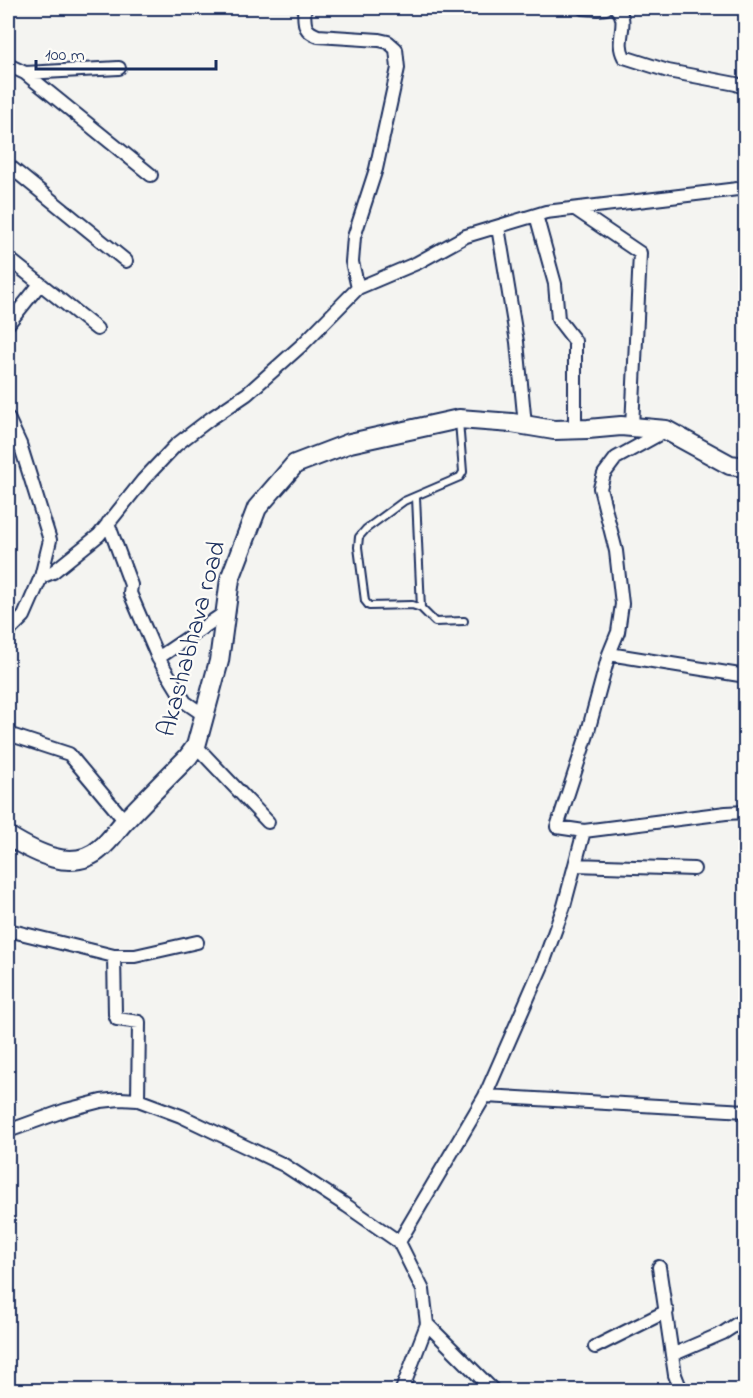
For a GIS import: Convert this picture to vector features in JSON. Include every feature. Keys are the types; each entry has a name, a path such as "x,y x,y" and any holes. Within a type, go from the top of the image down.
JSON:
{"street":[{"path":"304,8 305,27 309,33 318,36 379,40 388,42 396,49 399,68 376,169 354,237 352,262 357,288"},
{"path":"583,8 606,8"},
{"path":"616,8 624,19 620,41 624,57 668,71 746,88"},
{"path":"8,65 25,73 152,176"},
{"path":"25,73 119,68"},
{"path":"8,165 126,261"},
{"path":"41,577 53,572 99,535 143,480 176,445 247,394 303,344 357,288 417,263 466,236 536,215 746,188"},
{"path":"576,209 640,253 632,427"},
{"path":"536,215 555,284 558,319 575,341 575,430"},
{"path":"498,227 517,342 525,425"},
{"path":"8,258 97,328"},
{"path":"8,324 40,284"},
{"path":"8,418 14,445 50,540 41,577 24,616 8,632"},
{"name":"Akashabhava road","path":"8,836 35,852 59,860 86,857 96,853 188,757 196,746 219,661 231,579 257,508 295,464 350,443 459,419 554,430 621,426 666,430 730,465 746,467"},
{"path":"666,430 616,458 603,474 600,488 616,551 622,604 618,632 609,654 587,735 557,828 584,831 746,812"},
{"path":"108,523 131,585 130,593 158,658 185,702 204,715"},
{"path":"158,658 226,612"},
{"path":"609,654 746,676"},
{"path":"8,734 69,754 125,821"},
{"path":"196,746 268,822"},
{"path":"399,1242 485,1096 544,961 564,906 584,831"},
{"path":"576,865 694,869"},
{"path":"8,930 114,956 135,956 197,942"},
{"path":"114,956 115,1014 117,1019 139,1022 138,1100"},
{"path":"485,1096 746,1112"},
{"path":"8,1131 66,1110 101,1101 138,1100 181,1116 284,1165 399,1242 423,1290 427,1324 402,1390"},
{"path":"659,1267 675,1375 681,1390"},
{"path":"595,1347 667,1311"},
{"path":"672,1355 723,1333 746,1318"},
{"path":"427,1324 493,1390"}],"lane":[{"path":"459,419 463,472 460,477 404,501 366,529 359,537 358,547 365,601 369,606 412,605 421,608 435,622 464,621"},
{"path":"416,497 421,608"}]}
